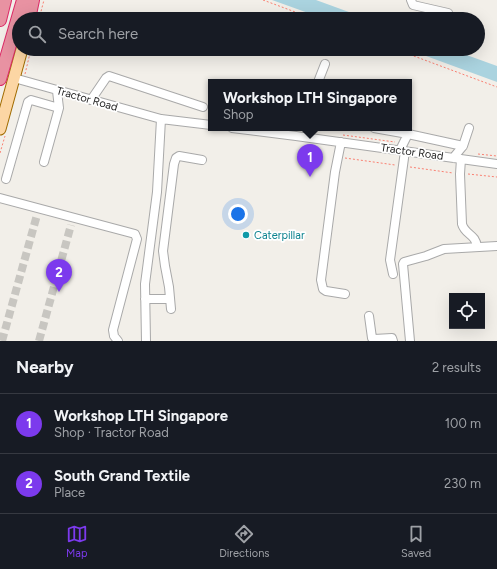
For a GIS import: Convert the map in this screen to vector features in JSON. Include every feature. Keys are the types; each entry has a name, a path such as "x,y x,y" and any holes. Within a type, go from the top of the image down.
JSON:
{"highway":[{"path":"0,20 6,0"},
{"path":"20,12 23,0"},
{"path":"30,12 33,0"},
{"path":"0,79 12,38"}],"main road":[{"path":"34,12 38,0"},
{"path":"0,129 18,79 21,56"}],"street":[{"path":"411,0 413,5 444,12"},
{"path":"319,79 325,64"},
{"path":"91,100 109,76 203,107"},
{"name":"Tractor Road","path":"18,79 161,119 208,126"},
{"path":"44,162 59,108 57,90"},
{"path":"6,179 28,102 31,100 59,108"},
{"path":"146,341 145,299 156,192 161,119"},
{"path":"468,128 463,146 457,159 460,174 462,224 465,230 476,239 477,246"},
{"name":"Tractor Road","path":"256,131 497,164"},
{"path":"296,136 298,131"},
{"path":"393,274 390,260 403,166 402,151 404,131 463,146"},
{"path":"341,142 335,172 321,280 323,288 326,291 345,294"},
{"path":"171,310 163,251 174,164 178,156 202,160"},
{"path":"0,198 38,212 72,221 135,234 138,237 113,330 114,336 118,341"},
{"path":"410,341 404,262 444,249 497,246"},
{"path":"145,299 170,299"},
{"path":"369,316 372,338 392,338 393,341"}],"path":[{"path":"41,12 44,0"},
{"path":"263,0 295,12"},
{"path":"18,79 28,56"},
{"path":"414,56 497,87"},
{"path":"338,157 460,174 497,177"}],"water":[{"path":"272,0 316,0 349,12 305,12"},
{"path":"426,56 469,56 497,66 497,82"}],"tunnel":[{"path":"2,341 37,215"},
{"path":"39,341 71,225"}],"place":[{"name":"Workshop LTH Singapore","path":"310,177"},
{"name":"Caterpillar","path":"246,235"},
{"name":"South Grand Textile","path":"59,292"}]}
